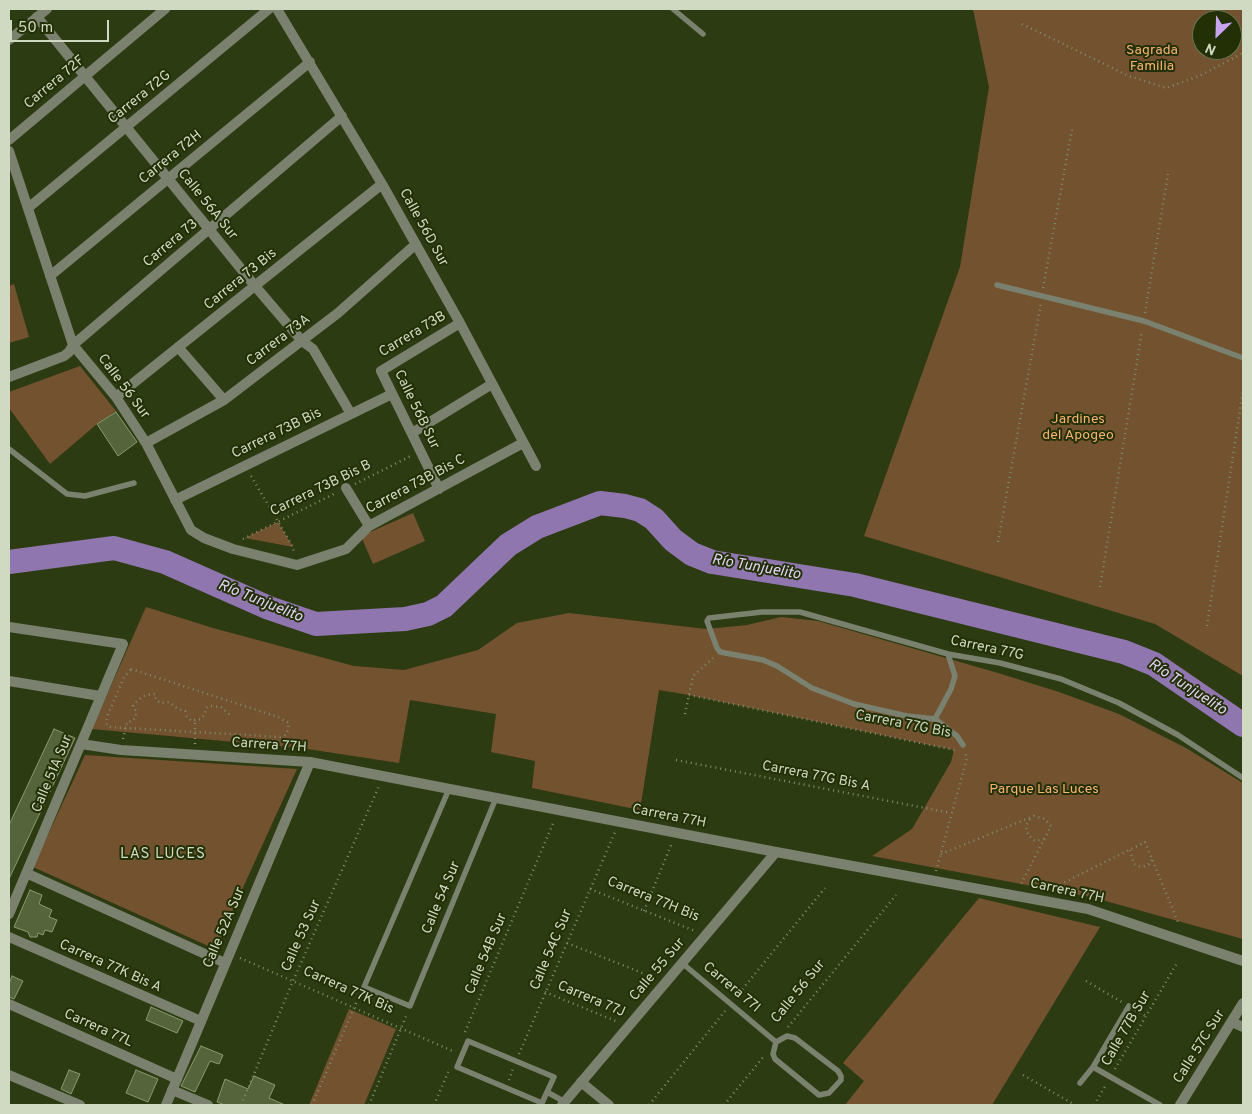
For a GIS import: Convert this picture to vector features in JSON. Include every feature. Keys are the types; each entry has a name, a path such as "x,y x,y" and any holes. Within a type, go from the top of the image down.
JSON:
{"street":[{"path":"9,40 47,9"},
{"name":"Carrera 72F","path":"9,140 165,9"},
{"name":"Carrera 72G","path":"28,208 270,9"},
{"name":"Calle 56D Sur","path":"277,9 382,184 460,323 536,466"},
{"name":"Calle 56A Sur","path":"37,17 255,286 302,341 313,350 351,414"},
{"name":"Carrera 72H","path":"50,276 310,62"},
{"name":"Carrera 73","path":"9,377 64,356 73,345 342,116"},
{"name":"Calle 56 Sur","path":"9,150 73,345 116,397 146,443 192,530 204,538 233,550 297,565"},
{"name":"Carrera 73 Bis","path":"116,397 382,184"},
{"name":"Carrera 73A","path":"146,443 224,400 338,313 416,244"},
{"name":"Carrera 73B","path":"381,371 460,323"},
{"path":"178,347 224,400"},
{"name":"Calle 56B Sur","path":"381,371 439,489"},
{"path":"412,433 492,384"},
{"name":"Carrera 73B Bis","path":"175,500 392,394"},
{"name":"Carrera 73B Bis C","path":"297,565 346,549 369,526 523,443"},
{"path":"346,488 369,526"},
{"name":"Calle 51A Sur","path":"9,627 123,644 9,914"},
{"path":"9,681 100,696"},
{"name":"Carrera 77H","path":"81,744 121,750 310,762 776,852 1088,909 1243,961"},
{"name":"Calle 52A Sur","path":"166,1105 310,762"},
{"name":"Calle 55 Sur","path":"564,1103 776,852"},
{"path":"26,873 228,958"},
{"name":"Carrera 77K Bis A","path":"9,937 201,1021"},
{"name":"Calle 57C Sur","path":"1180,1105 1243,1003"},
{"name":"Carrera 77L","path":"9,1004 177,1079"},
{"path":"1232,1022 1243,1027"},
{"path":"9,1075 80,1105"},
{"path":"581,1082 608,1105"},
{"path":"172,1090 208,1105"}],"lane":[{"path":"673,9 703,34"},
{"path":"997,285 1144,321 1243,358"},
{"path":"9,449 68,494 85,496 134,483"},
{"name":"Carrera 77G","path":"720,652 707,620 709,618 762,612 800,612 948,654 1000,663 1061,679 1119,703 1178,735 1243,778"},
{"name":"Carrera 77G Bis","path":"720,652 764,660 812,688 854,704 887,712 935,719 957,736 963,745"},
{"path":"935,719 951,689 955,676 948,654"},
{"path":"410,1006 364,987 449,789"},
{"name":"Calle 54 Sur","path":"410,1006 496,798"},
{"name":"Carrera 77I","path":"682,963 776,1042"},
{"path":"1080,1083 1093,1067 1129,1006"},
{"path":"787,1036 795,1038 838,1071 841,1080 830,1093 819,1095 775,1059 773,1054 776,1042 787,1036"},
{"path":"468,1040 516,1061 554,1077 542,1103 457,1067 459,1054 468,1040"},
{"path":"1093,1067 1160,1105"},
{"path":"547,1092 564,1103"}],"path":[{"path":"1022,24 1129,76 1166,88 1200,76 1243,53"},
{"path":"998,542 1072,130"},
{"path":"1100,587 1168,174"},
{"path":"1207,626 1243,390"},
{"name":"Carrera 73B Bis B","path":"233,550 245,538 421,451"},
{"path":"245,466 293,547 297,565"},
{"path":"685,714 693,676 720,652"},
{"path":"131,669 278,717 289,723 285,735 280,737 195,732 109,727 106,720 124,677 131,669"},
{"path":"121,750 127,722 132,721 136,717 136,711 133,706 138,700 151,694 155,694 158,702 164,704 169,702 178,709 185,711 187,717 195,721"},
{"name":"Carrera 77G Bis","path":"689,695 954,750 963,745"},
{"path":"195,721 204,717 206,708 210,706 221,707 230,715"},
{"path":"195,721 196,755"},
{"path":"934,881 967,758 963,745"},
{"name":"Carrera 77G Bis A","path":"676,760 951,813"},
{"name":"Calle 53 Sur","path":"241,1105 292,981 383,776"},
{"name":"Calle 54B Sur","path":"464,1035 559,810"},
{"path":"940,854 1034,816 1046,819 1051,826 1021,884"},
{"path":"1031,818 1026,826 1028,836 1035,840 1044,839"},
{"name":"Calle 54C Sur","path":"505,1088 620,822"},
{"path":"644,911 677,833"},
{"path":"1051,889 1146,842 1178,922"},
{"path":"1130,850 1134,864 1141,867 1153,859"},
{"name":"Carrera 77H Bis","path":"590,889 705,936"},
{"name":"Calle 56 Sur","path":"724,1105 896,895"},
{"path":"567,942 665,983"},
{"name":"Carrera 77K Bis","path":"228,958 292,981 459,1054"},
{"name":"Calle 77B Sur","path":"1094,1105 1177,963"},
{"path":"1086,981 1146,1016"},
{"path":"312,1105 364,987"},
{"name":"Carrera 77J","path":"545,992 628,1027"},
{"path":"369,1105 410,1006"},
{"path":"434,1105 453,1062"},
{"path":"1023,1075 1075,1105"}],"green space":[{"name":"Jardines del Apogeo","path":"973,9 1243,9 1243,676 1155,624 864,536 960,267 989,87"},
{"path":"14,284 29,337 9,343 9,286"},
{"path":"80,366 116,411 97,424 50,464 9,408 9,392"},
{"path":"413,513 425,541 373,564 361,536"},
{"path":"278,522 293,547 245,538"},
{"name":"Parque Las Luces","path":"146,607 213,628 354,666 404,670 478,650 517,623 569,613 706,629 747,625 781,617 818,621 998,673 1059,692 1119,714 1186,748 1243,783 1243,939 1091,897 872,856 912,829 951,762 954,750 689,695 659,690 640,810 532,788 535,761 491,752 496,714 410,700 399,763 301,748 92,729"},
{"path":"85,755 297,769 215,949 33,867"},
{"path":"979,898 1100,927 992,1105 845,1105 864,1081 843,1063"},
{"path":"349,1009 396,1029 364,1105 309,1105"}],"building":[{"path":"116,412 137,442 118,456 97,424"},
{"path":"54,729 75,738 9,879 9,825"},
{"path":"30,890 42,895 39,904 52,910 49,917 57,920 52,932 45,930 43,935 38,933 37,937 30,937 28,932 14,927"},
{"path":"12,976 23,981 14,999 9,997 9,984"},
{"path":"151,1007 183,1021 177,1033 146,1020"},
{"path":"201,1046 223,1055 219,1064 210,1061 195,1092 181,1086"},
{"path":"69,1070 80,1074 71,1094 61,1089"},
{"path":"136,1070 158,1079 148,1102 126,1093"},
{"path":"254,1076 275,1085 269,1098 285,1105 225,1105 217,1102 225,1079 248,1089"}],"waterway":[{"name":"Río Tunjuelito","path":"9,562 114,548 165,562 269,608 316,624 405,619 428,614 444,606 508,545 537,527 600,503 625,506 640,510 654,519 673,540 692,554 712,562 855,585 1124,652 1154,664 1243,725"}],"district":[{"name":"LAS LUCES","path":"163,855"}],"park label":[{"name":"Sagrada Familia","path":"1152,59"}]}
